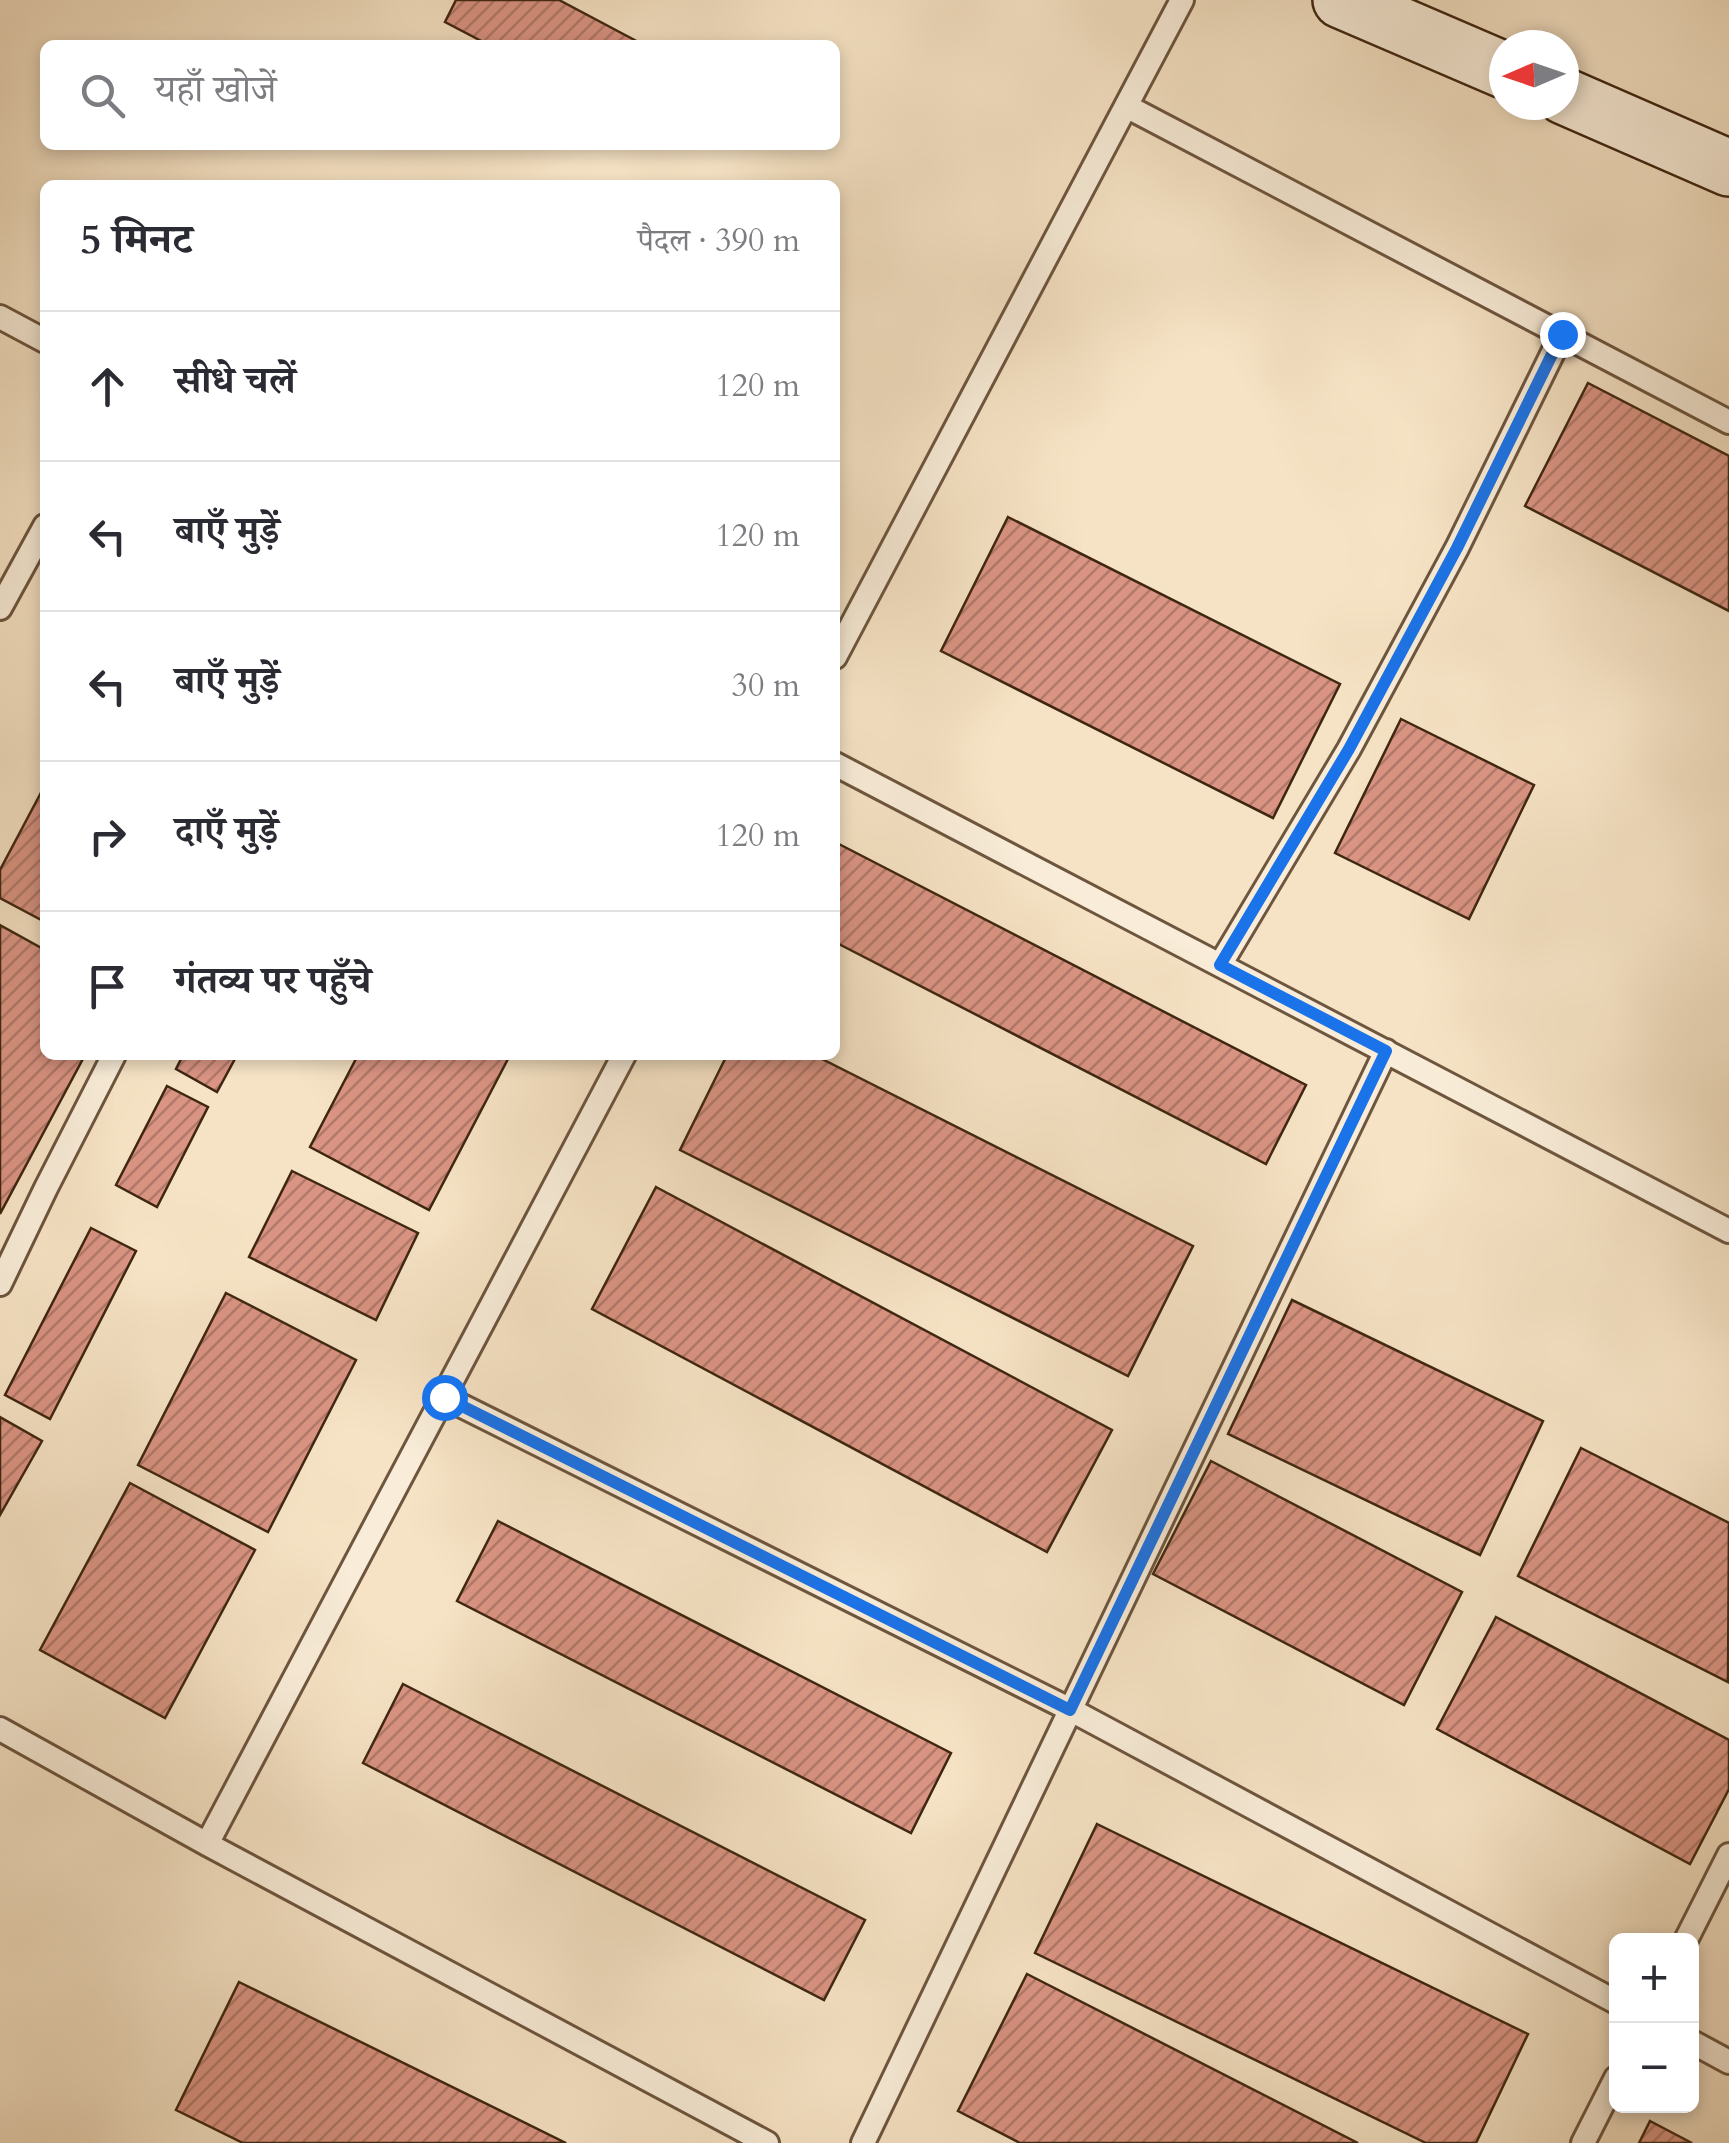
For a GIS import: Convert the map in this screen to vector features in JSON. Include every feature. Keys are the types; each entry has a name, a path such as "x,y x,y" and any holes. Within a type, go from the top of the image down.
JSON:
{"main road":[{"path":"1341,0 1489,64"},
{"path":"1579,103 1729,168"}],"lane":[{"path":"840,647 1182,0"},
{"path":"1126,106 1729,422"},
{"path":"0,318 40,338"},
{"path":"1220,965 1349,749 1457,548 1562,334"},
{"path":"0,608 40,535"},
{"path":"840,767 1729,1231"},
{"path":"864,2143 1386,1051"},
{"path":"0,1284 111,1060"},
{"path":"207,1844 621,1060"},
{"path":"444,1397 1070,1710 1609,1998"},
{"path":"0,1729 767,2143"},
{"path":"1690,1933 1729,1855"},
{"path":"1699,2046 1729,2062"},
{"path":"1584,2143 1609,2092"}],"building":[{"path":"456,0 559,0 635,40 479,40 445,22"},
{"path":"1588,383 1729,456 1729,611 1525,506"},
{"path":"1008,517 1340,684 1273,818 941,651"},
{"path":"1401,719 1534,785 1469,919 1335,853"},
{"path":"40,794 40,919 0,898 0,870"},
{"path":"840,845 1306,1085 1266,1164 840,945"},
{"path":"0,925 40,947 40,1060 82,1060 0,1214"},
{"path":"180,1060 234,1060 217,1092 176,1069"},
{"path":"355,1060 507,1060 429,1210 310,1147"},
{"path":"725,1060 824,1060 1193,1246 1128,1376 680,1150"},
{"path":"167,1086 208,1107 157,1207 116,1185"},
{"path":"292,1171 418,1233 376,1320 249,1257"},
{"path":"656,1187 1112,1430 1047,1552 592,1309"},
{"path":"91,1228 136,1251 50,1419 5,1395"},
{"path":"226,1293 356,1360 268,1532 138,1465"},
{"path":"1292,1300 1543,1421 1480,1555 1228,1434"},
{"path":"0,1417 42,1441 0,1515"},
{"path":"1581,1448 1729,1523 1728,1682 1518,1576"},
{"path":"1211,1461 1462,1592 1404,1705 1153,1574"},
{"path":"130,1483 255,1550 165,1718 40,1650"},
{"path":"498,1521 951,1753 911,1833 457,1601"},
{"path":"1496,1617 1729,1740 1729,1789 1690,1864 1437,1729"},
{"path":"403,1684 865,1920 824,2000 363,1763"},
{"path":"1097,1824 1528,2034 1476,2143 1426,2143 1035,1953"},
{"path":"1027,1974 1358,2143 1020,2143 958,2111"},
{"path":"239,1982 566,2143 243,2143 176,2110"},
{"path":"1650,2121 1692,2143 1639,2143"}],"route":[{"path":"444,1397 1070,1710 1386,1051 1220,965 1349,749 1457,548 1562,334"}]}
